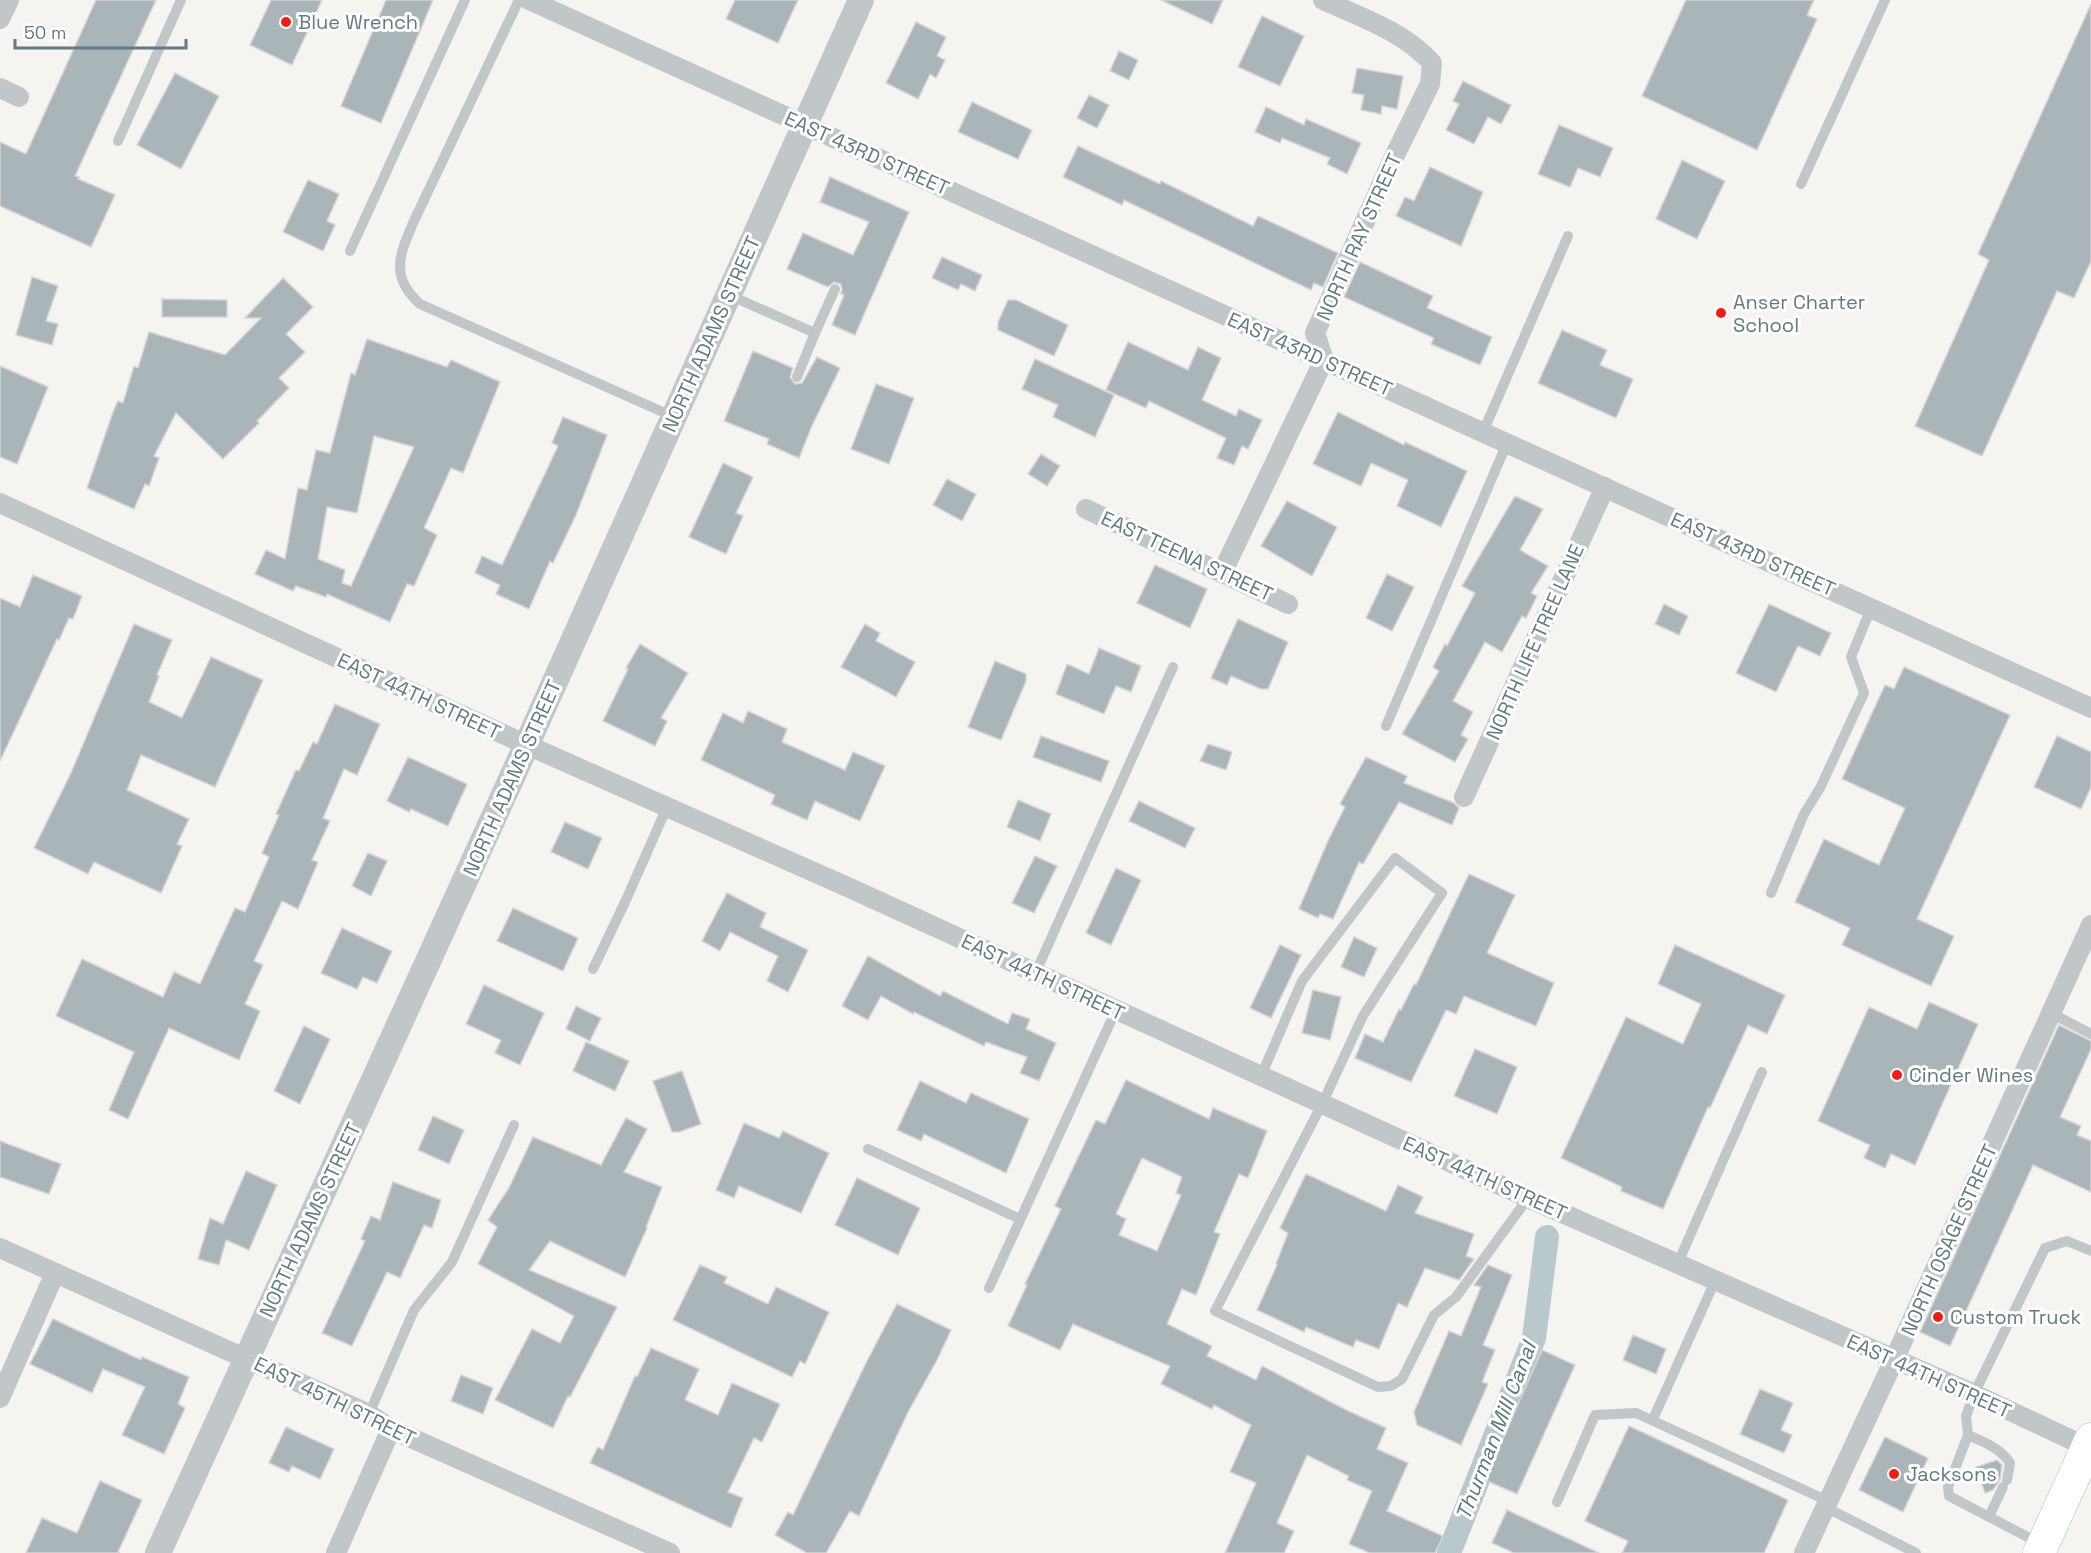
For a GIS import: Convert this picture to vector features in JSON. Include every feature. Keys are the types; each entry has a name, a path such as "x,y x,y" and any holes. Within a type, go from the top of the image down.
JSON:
{"main road":[{"path":"2041,1549 2090,1445"}],"street":[{"path":"0,20 9,0"},
{"name":"EAST 43RD STREET","path":"529,0 2091,708"},
{"name":"NORTH ADAMS STREET","path":"158,1553 527,745 861,0"},
{"path":"1323,0 1347,5"},
{"name":"NORTH RAY STREET","path":"1324,360 1316,333 1392,161 1430,84 1432,63 1401,35 1347,5"},
{"path":"0,88 19,97"},
{"path":"1222,573 1324,360"},
{"name":"NORTH LIFE TREE LANE","path":"1464,797 1605,487"},
{"name":"EAST 44TH STREET","path":"0,503 527,745 852,889 1528,1198 2090,1445"},
{"name":"EAST TEENA STREET","path":"1086,509 1288,604"},
{"name":"NORTH OSAGE STREET","path":"1804,1553 2091,925"},
{"name":"EAST 45TH STREET","path":"0,1248 369,1414 391,1429 649,1549 670,1553"},
{"path":"0,1398 55,1273"},
{"path":"336,1553 391,1429"}],"lane":[{"path":"118,141 181,0"},
{"path":"350,251 465,0"},
{"path":"519,0 413,223 399,264 401,280 410,295 420,304 674,417"},
{"path":"1802,184 1885,0"},
{"path":"1483,432 1568,236"},
{"path":"797,377 835,289"},
{"path":"728,295 815,333"},
{"path":"1386,726 1507,443"},
{"path":"1771,893 1804,814 1820,788 1864,693 1851,657 1872,608"},
{"path":"1035,974 1173,667"},
{"path":"593,969 667,807"},
{"path":"1261,1076 1302,981 1395,858 1442,893 1363,1016 1322,1104 1215,1311 1378,1387 1391,1386 1402,1379 1434,1314 1456,1297 1528,1198"},
{"path":"989,1288 1116,1010"},
{"path":"2051,1013 2091,1034"},
{"path":"1677,1265 1762,1072"},
{"path":"369,1414 414,1310 452,1262 514,1125"},
{"path":"868,1149 1020,1219"},
{"path":"2041,1549 1949,1496 1948,1487 1968,1435 1966,1416 1974,1395 2046,1248 2067,1241 2091,1251"},
{"path":"1653,1419 1716,1281"},
{"path":"1557,1502 1595,1415 1636,1413 1653,1419 1826,1504 1916,1553"},
{"path":"1968,1435 1997,1449 2010,1463 2005,1483 1989,1517"}],"building":[{"path":"96,0 156,0 75,176 115,195 91,247 0,206 0,142 26,154"},
{"name":"Blue Wrench","path":"271,0 322,0 292,65 250,45"},
{"path":"386,0 433,0 381,123 341,106"},
{"path":"735,0 798,0 778,43 726,19"},
{"path":"1161,0 1223,0 1212,24"},
{"path":"1686,0 1814,0 1807,15 1817,19 1757,150 1642,96"},
{"path":"2091,4 2091,261 2074,298 2057,291 1982,456 1915,426 1989,260 1978,254"},
{"path":"1262,16 1304,36 1280,86 1238,67"},
{"path":"916,22 946,37 937,56 945,60 936,78 930,74 918,99 886,83"},
{"path":"1119,51 1138,60 1129,80 1110,71"},
{"path":"1357,68 1403,76 1397,109 1382,106 1381,114 1361,110 1364,95 1352,93"},
{"path":"175,73 219,96 181,169 137,145"},
{"path":"1463,81 1511,105 1501,124 1488,117 1474,144 1446,130 1459,104 1453,101"},
{"path":"1089,95 1109,105 1097,128 1077,118"},
{"path":"972,102 1032,130 1018,159 958,132"},
{"path":"1266,107 1304,125 1306,119 1361,143 1347,174 1327,164 1330,158 1282,138 1280,143 1255,132"},
{"path":"1559,125 1613,148 1600,177 1578,168 1570,187 1538,174"},
{"path":"1078,146 1160,184 1161,181 1253,226 1258,216 1338,253 1323,287 1314,283 1311,290 1124,200 1122,205 1063,177"},
{"path":"1682,160 1725,181 1697,239 1656,219"},
{"path":"1430,167 1483,192 1461,246 1396,216 1405,197 1414,201"},
{"path":"830,177 909,212 855,335 832,325 844,295 841,294 841,284 834,282 828,287 787,269 803,233 853,255 869,222 820,202"},
{"path":"308,180 339,194 327,221 335,225 323,251 283,232"},
{"path":"942,257 982,275 975,291 961,284 958,290 932,278"},
{"path":"1360,262 1433,296 1427,308 1492,337 1480,365 1431,344 1434,338 1344,297"},
{"path":"32,277 58,286 46,321 58,324 52,345 16,335"},
{"path":"283,278 313,307 286,334 305,352 279,378 289,388 257,421 259,423 223,459 176,413 154,456 159,458 149,486 145,484 134,509 87,488 113,412 118,401 123,403 134,366 138,368 149,332 225,355 261,318 245,318"},
{"path":"162,299 227,300 227,317 162,317"},
{"path":"1008,300 1016,300 1068,325 1054,356 998,330 998,322"},
{"path":"1562,330 1607,350 1600,365 1633,379 1616,418 1538,383"},
{"path":"367,339 447,367 451,360 500,382 463,473 451,468 424,528 437,535 414,586 407,584 390,622 327,594 326,597 296,586 293,591 255,574 266,550 285,559 298,488 307,490 316,450 330,453 351,373 355,375","holes":["374,436 414,447 351,586 342,583 345,570 318,559 327,507 357,513"]},
{"path":"1128,342 1188,370 1198,347 1221,358 1202,400 1236,416 1239,409 1262,420 1248,449 1242,446 1234,465 1217,458 1226,438 1149,401 1146,408 1106,390"},
{"path":"753,351 793,368 790,377 795,384 802,383 817,357 840,368 799,458 767,444 769,439 724,421"},
{"path":"1035,359 1114,395 1095,437 1053,417 1058,405 1022,389"},
{"path":"0,366 48,387 17,464 0,457"},
{"path":"876,384 914,398 889,464 851,449"},
{"path":"1338,412 1404,445 1405,442 1467,471 1441,527 1397,506 1408,480 1371,463 1361,486 1313,464"},
{"path":"563,417 607,435 576,515 553,563 550,561 529,609 496,594 500,585 475,573 482,556 502,565 558,446 552,443"},
{"path":"1041,454 1060,466 1047,486 1028,474"},
{"path":"723,463 753,477 736,513 743,516 726,554 689,537"},
{"path":"947,479 976,494 962,521 933,505"},
{"path":"1515,496 1543,509 1520,550 1548,566 1531,593 1537,596 1526,618 1522,616 1502,652 1485,642 1453,701 1473,712 1461,735 1468,739 1455,762 1402,734 1439,671 1433,667 1445,644 1447,646 1475,593 1462,586"},
{"path":"1287,501 1337,527 1312,576 1261,546"},
{"path":"1155,565 1207,589 1190,628 1137,603"},
{"path":"1387,574 1414,587 1392,631 1366,618"},
{"path":"33,575 82,596 73,619 69,618 59,640 57,639 0,761 0,598 20,607"},
{"path":"1664,604 1688,616 1679,635 1655,624"},
{"path":"1769,604 1831,633 1820,656 1798,646 1776,692 1736,673"},
{"path":"1238,619 1288,642 1268,689 1261,689 1231,676 1227,685 1211,678"},
{"path":"134,624 172,640 157,675 159,676 149,702 182,718 211,657 263,680 215,787 141,755 127,790 189,819 177,844 182,846 161,893 94,862 88,874 34,848 71,773"},
{"path":"865,624 880,633 876,641 915,662 896,697 841,667"},
{"path":"640,644 688,673 661,718 667,721 655,746 603,721 628,669 626,668"},
{"path":"1099,648 1141,666 1131,692 1116,686 1104,714 1056,694 1067,664 1089,674"},
{"path":"995,661 1026,674 1026,681 1001,740 968,727"},
{"path":"1904,667 2010,715 1917,919 1954,936 1931,986 1842,945 1850,928 1795,902 1824,839 1879,865 1905,808 1842,779 1885,685 1894,689"},
{"path":"335,704 380,724 357,775 344,769 323,818 330,821 312,860 318,862 298,909 282,901 254,961 263,965 245,1004 260,1011 239,1060 169,1028 128,1119 109,1110 134,1052 56,1016 82,959 163,997 174,972 200,984 235,908 245,912 269,857 262,853 279,815 276,814 296,770 299,771 313,742 317,744"},
{"path":"748,711 787,729 782,742 845,770 853,752 885,766 860,821 815,801 807,820 771,804 775,795 701,760 723,713 743,723"},
{"path":"1041,736 1109,761 1101,782 1033,757"},
{"path":"2057,736 2091,752 2091,787 2081,809 2034,787"},
{"path":"1208,744 1232,752 1226,770 1200,761"},
{"path":"408,757 467,784 448,826 411,809 409,812 387,801"},
{"path":"1366,757 1407,776 1404,783 1454,803 1459,808 1452,825 1399,802 1363,864 1359,862 1333,919 1320,914 1318,918 1299,909 1345,807 1340,804"},
{"path":"1018,800 1051,814 1040,841 1007,827"},
{"path":"1139,801 1195,828 1185,848 1129,821"},
{"path":"565,822 602,838 588,869 551,852"},
{"path":"368,853 387,861 371,896 352,886"},
{"path":"1035,856 1057,866 1034,913 1012,903"},
{"path":"1116,868 1141,880 1111,945 1086,933"},
{"path":"1469,874 1515,895 1487,953 1554,983 1536,1026 1464,996 1456,1014 1446,1010 1411,1082 1355,1058 1365,1034 1383,1042 1399,1009 1401,1010 1414,984 1416,985"},
{"path":"727,893 766,913 760,927 808,950 788,992 767,981 778,956 730,932 720,951 702,941"},
{"path":"513,908 578,938 563,971 497,941"},
{"path":"342,928 392,951 377,983 363,977 357,989 321,973"},
{"path":"1354,937 1377,948 1364,977 1341,967"},
{"path":"1280,945 1301,955 1271,1018 1250,1008"},
{"path":"1675,945 1785,995 1767,1034 1748,1025 1710,1108 1708,1107 1663,1209 1621,1191 1622,1187 1561,1158 1626,1017 1683,1044 1701,1004 1658,984"},
{"path":"868,956 940,996 943,991 1008,1024 1012,1013 1030,1019 1026,1029 1056,1043 1039,1081 1020,1073 1027,1057 986,1042 984,1046 914,1012 913,1014 881,996 868,1020 842,1006"},
{"path":"484,985 544,1013 520,1065 495,1053 501,1040 466,1024"},
{"path":"1313,990 1341,997 1330,1040 1302,1033"},
{"name":"Cinder Wines","path":"1929,1002 1978,1024 1915,1165 1891,1154 1885,1168 1864,1158 1870,1145 1818,1121 1869,1007 1917,1029"},
{"path":"576,1006 601,1018 590,1041 566,1029"},
{"path":"2059,1025 2091,1041 2091,1049 2060,1117 2081,1126 2077,1135 2091,1141 2091,1192 2033,1165 1950,1346 1920,1332"},
{"path":"304,1026 330,1039 300,1104 274,1091"},
{"path":"586,1042 629,1061 615,1091 573,1071"},
{"path":"1475,1049 1517,1067 1497,1114 1454,1096"},
{"path":"682,1071 701,1124 679,1132 672,1132 653,1081"},
{"path":"1126,1080 1209,1119 1213,1108 1267,1131 1248,1178 1239,1174 1214,1232 1220,1234 1196,1295 1182,1289 1167,1324 1212,1346 1207,1356 1256,1380 1262,1366 1386,1428 1377,1449 1408,1463 1387,1511 1443,1536 1435,1553 1370,1553 1349,1544 1372,1491 1347,1480 1349,1476 1307,1455 1277,1523 1294,1531 1284,1553 1225,1553 1256,1483 1230,1472 1251,1425 1214,1405 1212,1409 1161,1384 1170,1366 1073,1324 1060,1350 1008,1326 1027,1285 1025,1284 1061,1209 1055,1206 1096,1120 1105,1124","holes":["1142,1158 1182,1177 1176,1193 1181,1195 1157,1251 1119,1235 1126,1219 1116,1214"]},
{"path":"920,1081 966,1103 971,1093 1029,1119 1006,1173 924,1134 921,1141 897,1130"},
{"path":"433,1116 464,1130 449,1164 418,1150"},
{"path":"626,1118 647,1129 624,1172 662,1187 625,1277 550,1241 529,1270 617,1307 553,1428 495,1400 532,1329 560,1343 574,1316 478,1264 497,1227 488,1220 509,1188 533,1137 601,1165"},
{"path":"744,1123 779,1138 783,1131 829,1153 801,1213 739,1186 734,1198 716,1190"},
{"path":"0,1141 61,1164 49,1194 0,1177"},
{"path":"246,1171 277,1185 249,1250 226,1240 219,1265 198,1259 210,1218 223,1224"},
{"path":"1306,1174 1386,1211 1398,1185 1423,1197 1415,1213 1474,1234 1466,1256 1474,1259 1459,1280 1425,1268 1407,1307 1398,1303 1379,1349 1356,1340 1353,1347 1306,1327 1304,1332 1257,1310 1288,1233 1280,1228"},
{"path":"857,1178 920,1208 898,1255 835,1225"},
{"path":"393,1182 441,1200 432,1228 424,1225 400,1278 387,1272 352,1346 322,1333 365,1241 361,1239 371,1216 380,1220"},
{"path":"700,1265 727,1277 724,1283 768,1304 776,1287 829,1312 805,1364 800,1361 792,1377 673,1320"},
{"path":"1488,1265 1512,1275 1483,1345 1495,1350 1482,1382 1488,1384 1461,1445 1417,1425 1414,1412 1449,1331 1461,1336 1481,1287 1474,1285"},
{"path":"897,1304 951,1330 908,1412 859,1516 850,1511 826,1553 807,1553 775,1535 788,1512 793,1515"},
{"path":"53,1319 141,1360 142,1357 189,1377 178,1404 185,1408 164,1454 122,1435 145,1387 103,1369 92,1393 30,1364"},
{"path":"1633,1335 1666,1349 1656,1374 1623,1360"},
{"path":"651,1348 699,1369 685,1400 718,1415 732,1383 780,1404 762,1442 754,1438 728,1492 743,1498 731,1528 590,1463 598,1447 603,1450 635,1376 637,1377"},
{"path":"1542,1350 1575,1365 1517,1494 1485,1480"},
{"path":"461,1375 493,1388 483,1414 451,1401"},
{"path":"1760,1389 1793,1403 1781,1430 1792,1435 1784,1453 1740,1434"},
{"path":"1629,1426 1788,1500 1764,1553 1622,1553 1628,1541 1585,1521"},
{"path":"286,1427 334,1449 320,1479 292,1466 289,1472 269,1463"},
{"name":"Jacksons","path":"1885,1437 1928,1458 1903,1512 1859,1490"},
{"path":"1997,1460 2002,1465 2000,1480 1993,1490 1985,1493 1976,1467"},
{"path":"100,1481 142,1500 118,1552 120,1553 26,1553 42,1518 77,1533"},
{"path":"1507,1510 1599,1553 1514,1553 1492,1543"}],"waterway":[{"name":"Thurman Mill Canal","path":"1449,1553 1534,1338 1547,1237"}],"place":[{"name":"Blue Wrench","path":"286,22"},
{"name":"Anser Charter School","path":"1721,313"},
{"name":"Cinder Wines","path":"1897,1075"},
{"name":"Custom Truck","path":"1938,1317"},
{"name":"Jacksons","path":"1894,1474"}]}
